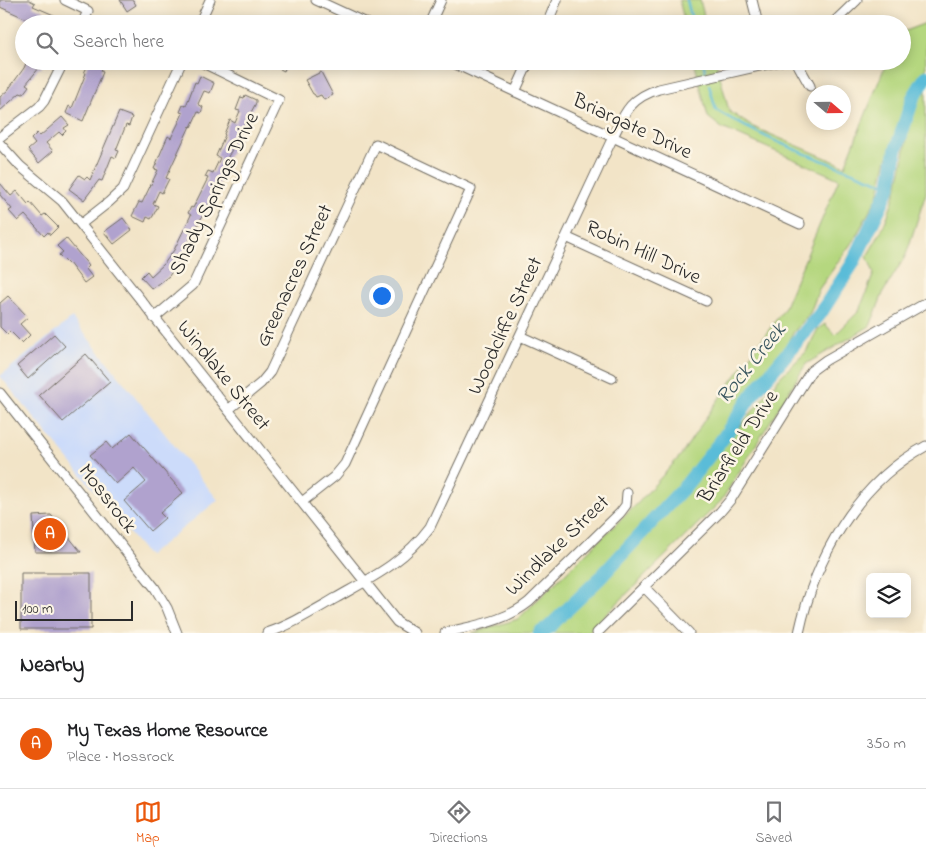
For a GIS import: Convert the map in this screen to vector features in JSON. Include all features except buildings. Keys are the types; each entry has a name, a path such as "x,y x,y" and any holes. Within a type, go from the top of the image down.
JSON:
{"street":[{"path":"65,0 88,11 86,15"},
{"path":"203,15 210,0"},
{"path":"434,15 441,0"},
{"path":"551,15 558,0"},
{"path":"752,0 756,15"},
{"path":"841,15 857,0"},
{"path":"322,1 350,15"},
{"path":"0,137 39,107 49,93 60,70"},
{"path":"81,224 110,202 122,189 178,70"},
{"name":"Shady Springs Drive","path":"154,318 192,285 280,100 218,70"},
{"name":"Briargate Drive","path":"468,70 800,224"},
{"path":"515,92 525,70"},
{"name":"Woodcliffe Street","path":"267,633 292,623 390,566 408,553 430,527 613,137 632,103 645,94 659,89 739,70"},
{"path":"801,70 809,85"},
{"name":"Windlake Street","path":"0,144 20,166 62,201 397,622 415,633"},
{"name":"Greenacres Street","path":"228,410 261,384 270,372 376,144 471,189 345,464 335,476 302,502"},
{"name":"Robin Hill Drive","path":"566,237 706,301"},
{"name":"Briarfield Drive","path":"597,633 720,512 731,498 811,370 926,303"},
{"path":"520,336 612,378"},
{"name":"Mossrock","path":"0,393 155,588 167,608 177,633"},
{"path":"798,633 814,579 827,550 840,529 874,486 894,468 926,446"},
{"name":"Windlake Street","path":"446,633 502,619 516,612 529,602 620,513 626,505 627,493"},
{"path":"644,587 689,633"}],"shaded area":[{"path":"72,318 218,500 148,556 0,376"}],"green space":[{"path":"679,0 700,0 704,15 683,15"},
{"path":"926,23 926,193 906,255 884,291 870,326 806,364 721,501 587,633 472,633 518,619 639,502 681,455 713,407 784,309 839,179 722,128 708,117 696,70 718,70 729,111 751,126 845,166 883,70 911,70 911,29","holes":["907,136 898,181 888,214 867,256 874,273 859,311 835,335 825,324 818,329 806,352 780,377 740,427 755,389 787,347 793,333 810,313 819,289 855,238 878,196 887,158"]}],"waterway":[{"path":"687,0 691,15"},
{"name":"Rock Creek","path":"540,633 549,627 599,579 686,485 724,437 752,395 820,314 853,263 890,186 896,150 913,98 926,77"},
{"path":"709,85 716,110 737,122 801,152 890,186"}],"place":[{"name":"My Texas Home Resource","path":"50,534"}]}
